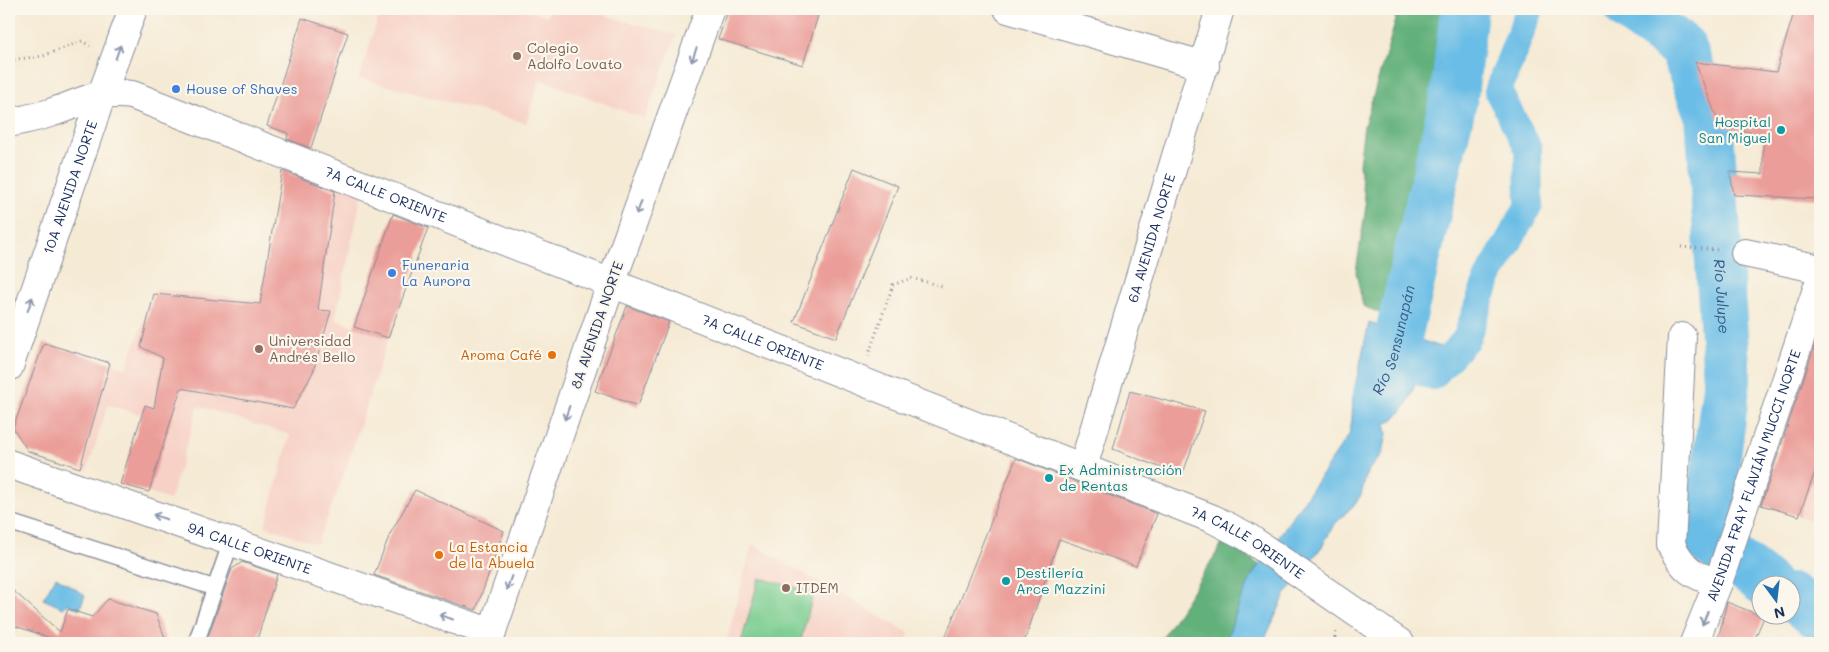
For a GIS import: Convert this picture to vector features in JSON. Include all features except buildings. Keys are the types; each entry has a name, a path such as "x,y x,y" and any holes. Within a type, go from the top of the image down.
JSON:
{"street":[{"name":"10A AVENIDA NORTE","path":"9,367 133,9"},
{"name":"8A AVENIDA NORTE","path":"490,638 611,284 710,9"},
{"path":"1008,9 1205,66"},
{"name":"6A AVENIDA NORTE","path":"1083,467 1205,66 1220,9"},
{"name":"7A CALLE ORIENTE","path":"102,94 132,95 1212,519 1246,536 1341,604 1400,643"},
{"path":"9,123 51,113 102,94"},
{"path":"1745,253 1820,269"},
{"name":"AVENIDA FRAY FLAVIÁN MUCCI NORTE","path":"1694,643 1717,587 1820,280"},
{"path":"1682,337 1671,545 1680,562 1687,570 1717,587"},
{"name":"9A CALLE ORIENTE","path":"9,464 231,542 490,638"}],"lane":[{"path":"9,522 215,588"},
{"path":"197,640 231,542"}],"path":[{"path":"9,60 43,56 82,41 115,59"},
{"path":"1681,247 1690,248"},
{"path":"860,381 893,285 911,278 942,286"}],"shaded area":[{"name":"Colegio Adolfo Lovato","path":"381,9 525,9 547,16 550,9 581,9 676,35 645,119 540,79 526,123 359,78"},
{"name":"Universidad Andrés Bello","path":"283,167 362,193 335,320 388,338 346,469 317,544 265,526 290,435 198,406 170,500 120,484 142,415 108,405 87,471 28,451 13,428 44,343 126,368 156,289 260,300"},
{"path":"1820,325 1820,522 1759,505"},
{"name":"ITDEM","path":"752,544 909,633 906,643 726,643"}],"green space":[{"path":"1392,9 1439,9 1447,30 1441,92 1401,299 1380,313 1363,306 1356,272 1366,206 1359,164 1364,126 1396,20"},
{"path":"1226,538 1259,565 1240,602 1225,643 1159,643"},
{"path":"1750,558 1780,574 1752,574 1752,594 1739,582"},
{"path":"759,578 814,592 800,643 741,643"},
{"path":"1802,585 1820,595 1820,643 1813,643 1816,641 1790,624 1802,624"}],"water":[{"path":"1369,323 1447,349 1417,381 1401,412 1385,424 1387,433 1383,453 1367,472 1361,495 1333,526 1323,545 1285,595 1263,643 1225,643 1240,602 1253,574 1349,435 1353,396"},
{"path":"56,577 85,595 80,609 68,604 63,608 43,599"}],"waterway":[{"name":"Río Sensunapán","path":"1377,393 1392,363 1454,97 1464,9"},
{"path":"1392,363 1433,376 1466,339 1488,278 1529,205 1528,148 1498,91 1530,9"},
{"name":"Río Julupe","path":"1629,9 1682,47 1709,116 1727,380 1706,539 1753,574"},
{"name":"Río Julupe","path":"1802,604 1820,617"}],"place":[{"name":"Colegio Adolfo Lovato","path":"517,56"},
{"name":"House of Shaves","path":"176,89"},
{"name":"Hospital San Miguel","path":"1781,130"},
{"name":"Funeraria La Aurora","path":"392,273"},
{"name":"Universidad Andrés Bello","path":"259,349"},
{"name":"Aroma Café","path":"552,355"},
{"name":"Ex Administración de Rentas","path":"1049,478"},
{"name":"La Estancia de la Abuela","path":"439,555"},
{"name":"Destilería Arce Mazzini","path":"1006,581"},
{"name":"ITDEM","path":"786,588"}]}
